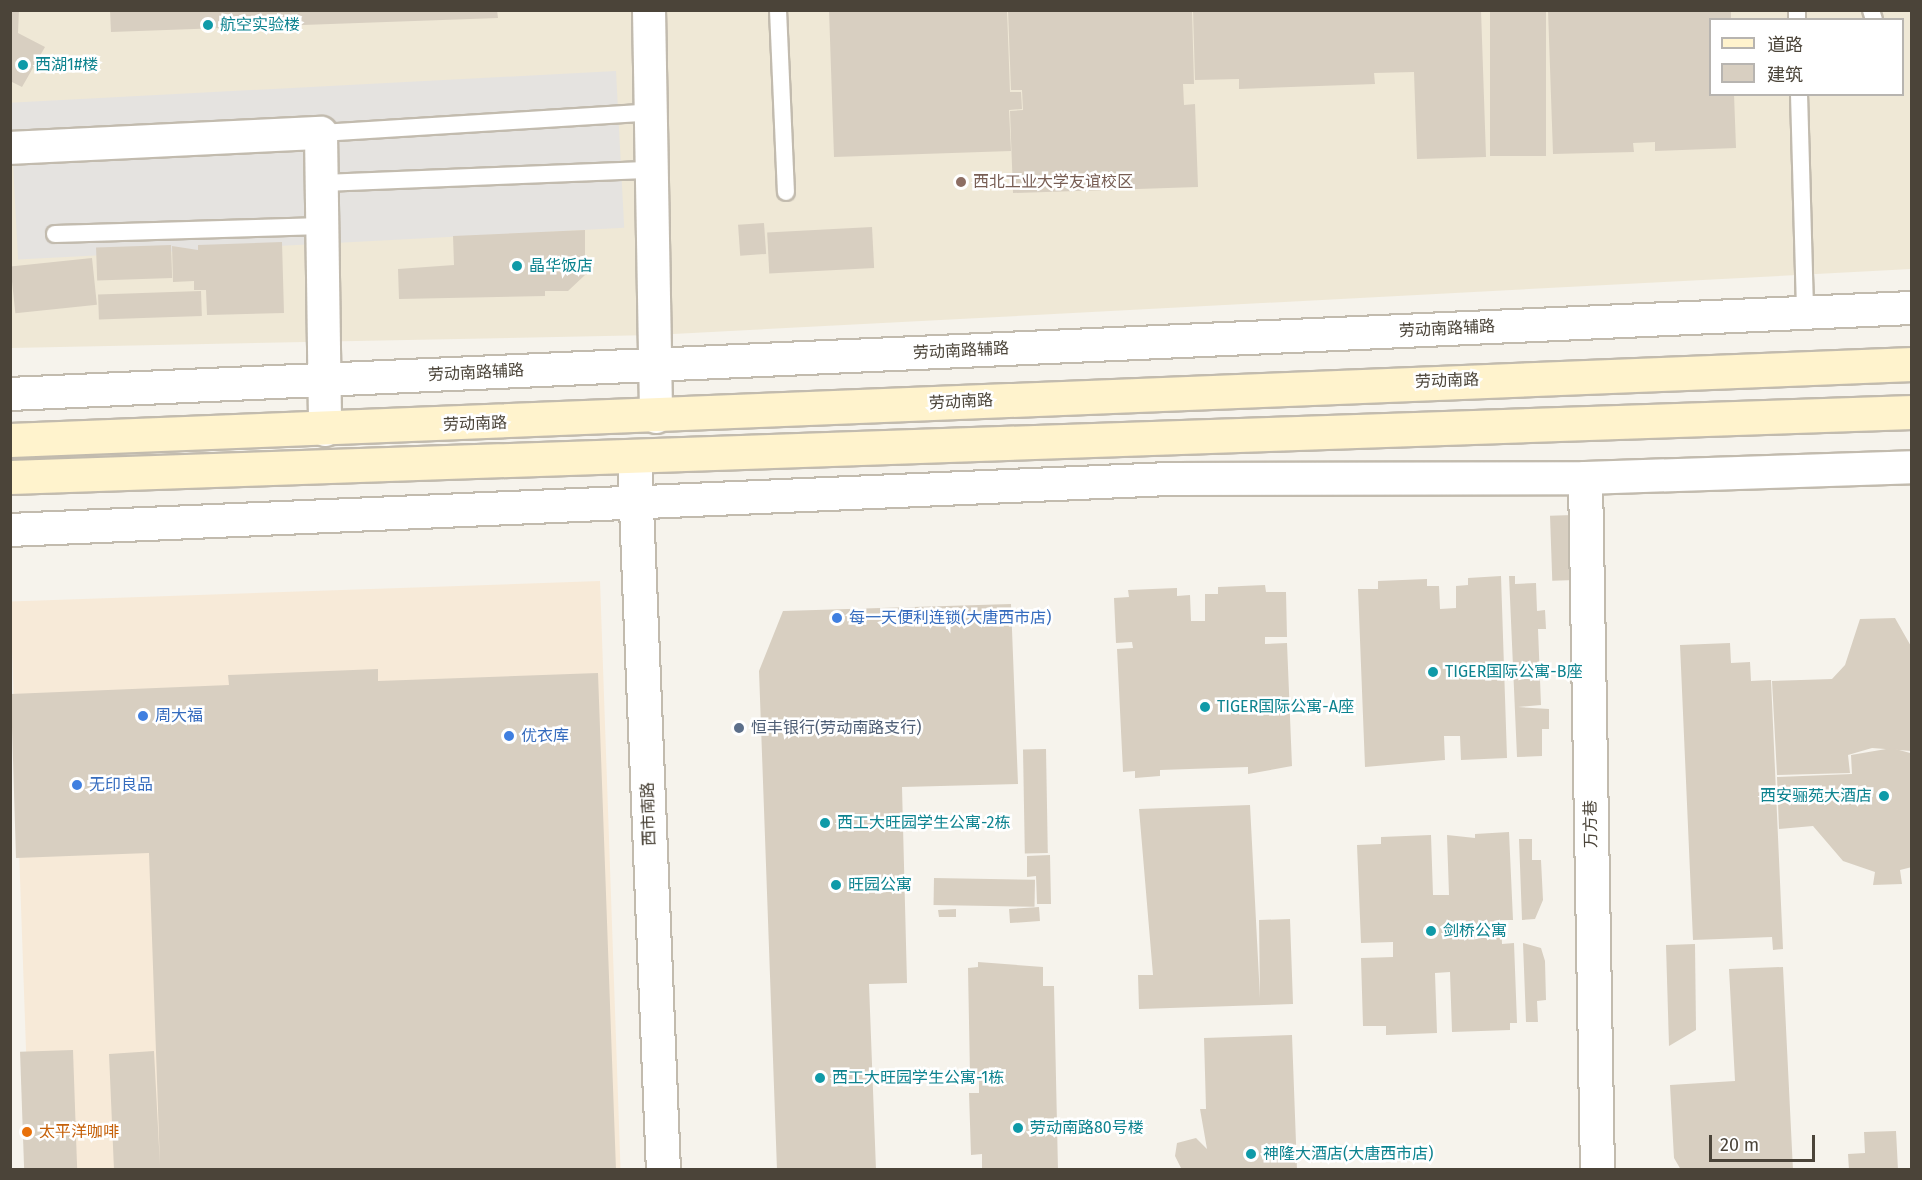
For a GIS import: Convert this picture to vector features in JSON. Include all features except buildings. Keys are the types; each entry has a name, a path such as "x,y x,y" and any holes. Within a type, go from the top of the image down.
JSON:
{"main road":[{"name":"劳动南路","path":"10,441 656,417 1270,387 1911,364"},
{"path":"10,477 634,458 1911,412"}],"street":[{"path":"649,10 656,417"},
{"path":"10,148 321,133 325,430"},
{"name":"劳动南路辅路","path":"10,394 1911,308"},
{"name":"西市南路","path":"634,458 663,1170"},
{"path":"10,530 1170,479 1585,478 1911,467"},
{"name":"万方巷","path":"1585,478 1597,1170"}],"lane":[{"path":"778,10 786,192"},
{"path":"1799,96 1805,313"},
{"path":"321,133 652,112"},
{"path":"323,183 652,170"},
{"path":"55,234 323,226"}],"shaded area":[{"name":"西北工业大学友谊校区","path":"10,11 1911,11 1911,269 654,335 11,348"},
{"path":"616,71 624,228 18,260 10,103"},
{"path":"600,581 621,1169 30,1170 10,602"}],"place":[{"name":"航空实验楼","path":"208,25"},
{"name":"西湖1#楼","path":"23,65"},
{"name":"西北工业大学友谊校区","path":"961,182"},
{"name":"晶华饭店","path":"517,266"},
{"name":"每一天便利连锁(大唐西市店)","path":"837,618"},
{"name":"TIGER国际公寓-B座","path":"1433,672"},
{"name":"TIGER国际公寓-A座","path":"1205,707"},
{"name":"周大福","path":"143,716"},
{"name":"恒丰银行(劳动南路支行)","path":"739,728"},
{"name":"优衣库","path":"509,736"},
{"name":"无印良品","path":"77,785"},
{"name":"西安骊苑大酒店","path":"1884,796"},
{"name":"西工大旺园学生公寓-2栋","path":"825,823"},
{"name":"旺园公寓","path":"836,885"},
{"name":"剑桥公寓","path":"1431,931"},
{"name":"西工大旺园学生公寓-1栋","path":"820,1078"},
{"name":"劳动南路80号楼","path":"1018,1128"},
{"name":"太平洋咖啡","path":"27,1132"},
{"name":"神隆大酒店(大唐西市店)","path":"1251,1154"}]}
